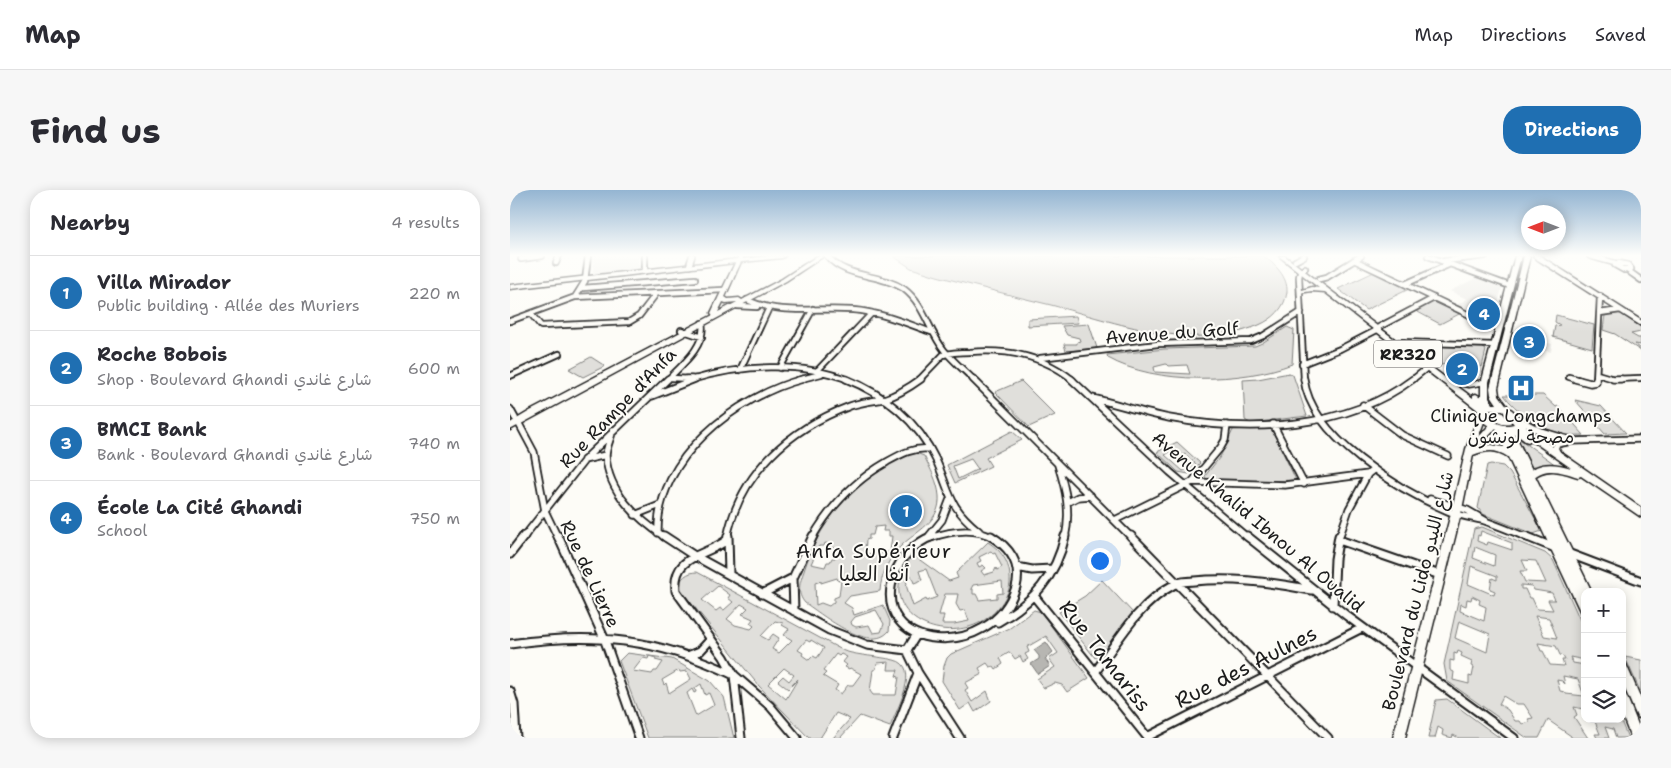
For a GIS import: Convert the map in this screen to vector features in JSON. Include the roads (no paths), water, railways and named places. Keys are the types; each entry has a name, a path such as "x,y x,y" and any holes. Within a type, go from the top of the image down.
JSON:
{"main road":[{"path":"510,287 556,282"},
{"path":"714,313 729,282"},
{"path":"513,422 714,313 741,302 773,282"},
{"path":"682,331 702,323 780,282"},
{"name":"RR320","path":"1319,282 1427,368 1487,409 1505,409 1508,425 1641,519"},
{"name":"RR320","path":"1322,282 1329,289"},
{"path":"1487,409 1485,382 1511,282"},
{"path":"1505,409 1495,395 1494,388 1521,282"},
{"path":"1301,292 1312,289 1329,289"},
{"path":"723,293 726,300 741,302"},
{"name":"RR320","path":"1378,328 1487,409"},
{"path":"1450,380 1469,384 1485,382"},
{"name":"RR320","path":"1487,409 1486,420 1508,425 1558,454 1641,512"},
{"name":"Boulevard du Lido شارع الليدو","path":"1400,738 1476,429 1487,409"},
{"path":"1508,425 1511,455 1558,549 1581,601"},
{"path":"1508,425 1530,476 1585,588"},
{"name":"Boulevard du Lido شارع الليدو","path":"1471,453 1481,438 1508,425"},
{"path":"1471,453 1489,446 1496,447 1511,455"},
{"path":"1530,476 1539,469 1547,467 1578,474"},
{"path":"1626,677 1641,713"},
{"path":"1626,709 1637,738"}],"street":[{"path":"575,297 583,288 585,282"},
{"path":"583,288 664,282"},
{"path":"887,282 905,290 916,302 931,332 947,353 1115,520 1328,738"},
{"path":"1300,282 1302,364 1306,388 1320,418 1339,440 1370,472 1457,511 1558,549"},
{"path":"1400,282 1498,329"},
{"path":"1405,284 1410,282"},
{"path":"1498,282 1510,286"},
{"path":"1577,282 1641,323"},
{"path":"510,321 575,297 723,293"},
{"path":"531,314 541,326 629,322 640,316 656,294"},
{"path":"1570,377 1595,383 1600,296"},
{"path":"1302,364 1340,349 1434,298"},
{"path":"741,302 768,310 852,310 872,313 931,332"},
{"path":"741,302 758,307"},
{"path":"780,368 813,309"},
{"path":"740,370 768,310"},
{"path":"1600,313 1621,310"},
{"name":"Avenue du Golf","path":"1038,358 1158,344 1250,341 1263,336 1301,312"},
{"path":"817,372 872,313"},
{"path":"682,331 702,337 704,329 702,323"},
{"name":"Rue Rampe d'Anfa","path":"510,554 584,460 613,430 671,378 697,347 702,337"},
{"path":"1399,342 1495,345"},
{"name":"Avenue Khalid Ibnou Al Oualid","path":"947,353 1000,351 1038,358 1061,370 1312,590 1514,738"},
{"path":"729,574 727,540 732,518 742,494 756,471 768,458 806,428 839,411 862,402 886,399 914,384 926,374 939,358 947,353"},
{"path":"510,376 559,354"},
{"path":"652,396 694,379 740,370 780,368 789,376 824,373"},
{"path":"1092,398 1170,418 1227,425 1273,424 1320,418 1383,398 1427,368"},
{"path":"658,533 660,505 681,462 711,427 743,404 789,376 817,372 850,380 886,399 930,449 943,475 950,499 964,518 979,531 1002,543 1011,554 1017,567 1018,583 1013,599 1003,614 990,626"},
{"path":"1596,374 1614,378 1641,378"},
{"path":"671,378 694,379"},
{"path":"862,402 870,389"},
{"path":"1363,405 1402,435 1448,456"},
{"name":"Rue de Lierre","path":"510,409 513,422 534,452 544,511 568,557 604,638 639,738"},
{"path":"1273,424 1304,484"},
{"path":"1115,520 1189,484 1221,447 1225,440 1227,425"},
{"path":"1508,425 1540,431 1572,441"},
{"path":"613,430 606,455 612,482 622,499 644,523 693,555 762,594 849,639 867,645 907,650"},
{"path":"794,611 793,578 808,542 819,522 841,494 867,473 911,449 921,437"},
{"path":"1558,454 1555,448 1558,444 1572,441 1641,439"},
{"path":"911,449 930,449"},
{"path":"584,460 606,455"},
{"path":"979,531 956,530 939,533 912,548 900,561 890,584 890,600 896,615 907,628 917,634 934,639 965,637 990,626 1018,610 1034,596 1052,569 1066,530 1068,502 1057,463"},
{"path":"1189,484 1248,486 1304,484 1370,472"},
{"path":"1333,606 1335,562 1339,540 1349,510 1370,472"},
{"path":"1068,502 1078,497 1091,496"},
{"path":"927,538 942,520 950,499"},
{"path":"635,515 660,505"},
{"path":"727,540 716,547 693,555 678,575 675,587 676,592 724,657 734,676 741,738"},
{"path":"1339,540 1440,575"},
{"path":"1570,554 1641,581"},
{"path":"1017,567 1032,570 1052,569"},
{"path":"762,594 793,578"},
{"path":"1096,671 1132,623 1159,596 1177,583 1236,578 1312,590"},
{"name":"Rue Tamariss","path":"1034,596 1147,737"},
{"name":"Rue des Aulnes","path":"1147,737 1362,628"},
{"path":"907,650 917,634"},
{"path":"510,644 604,638 690,655 734,676 770,706 797,738"},
{"path":"690,655 700,651 711,639"},
{"path":"907,650 918,672 960,738"},
{"path":"893,738 918,672"},
{"path":"510,691 514,704 516,738"}],"place":[{"name":"École La Cité Ghandi","path":"1484,314"},
{"name":"BMCI Bank","path":"1529,342"},
{"name":"Roche Bobois","path":"1462,369"},
{"name":"Clinique Longchamps مصحة لونشون","path":"1521,388"},
{"name":"Villa Mirador","path":"906,511"}],"district":[{"name":"Anfa Supérieur أنفا العليا","path":"874,562"}]}
